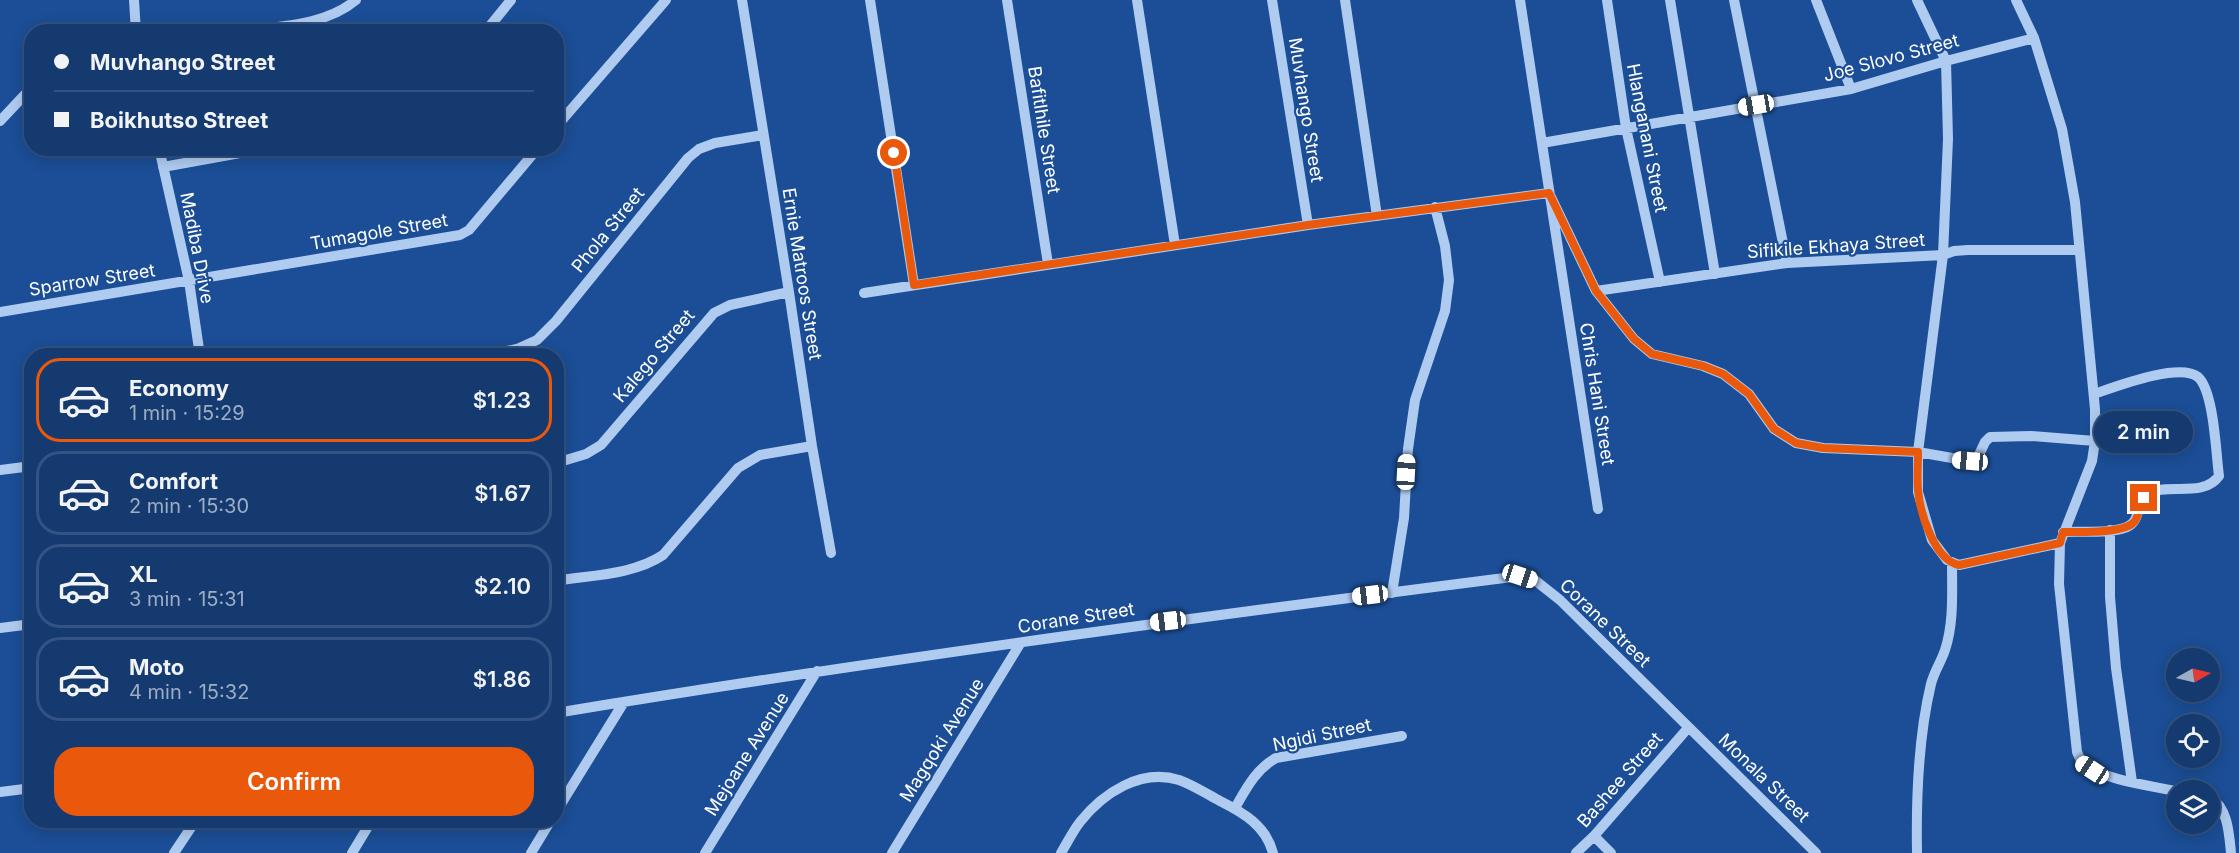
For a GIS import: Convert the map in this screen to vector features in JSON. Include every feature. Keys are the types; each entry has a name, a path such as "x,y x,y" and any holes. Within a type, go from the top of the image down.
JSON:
{"street":[{"path":"134,0 136,24"},
{"path":"291,24 334,15 356,0"},
{"path":"492,24 512,0"},
{"path":"564,118 666,0"},
{"name":"Ernie Matroos Street","path":"742,0 831,553"},
{"path":"870,0 914,285"},
{"name":"Bafitlhile Street","path":"1007,0 1048,264"},
{"path":"1137,0 1175,245"},
{"name":"Muvhango Street","path":"1272,0 1308,225"},
{"path":"1345,0 1377,216"},
{"name":"Chris Hani Street","path":"1520,0 1598,509"},
{"name":"Hlanganani Street","path":"1607,0 1626,128 1660,282"},
{"path":"1671,0 1715,274"},
{"path":"1734,0 1787,263"},
{"path":"1816,0 1851,89"},
{"path":"1917,0 1946,61 1948,139 1943,255 1918,452 1918,492 1926,524 1937,547 1952,564 1959,565 2062,538 2131,524 2136,520 2144,498 2148,494 2160,490 2203,487 2215,481 2219,476 2212,414 2205,387 2199,378 2191,373 2180,372 2148,377 2094,394"},
{"path":"2016,0 2034,38 2062,129 2075,202 2094,394 2095,441 2092,461 2062,538 2059,584 2077,752 2082,763 2092,770 2166,789"},
{"name":"Joe Slovo Street","path":"1542,143 1851,89 2034,38"},
{"path":"0,121 24,96"},
{"name":"Phola Street","path":"517,348 537,340 556,321 674,174 699,149 715,143 764,135"},
{"name":"Madiba Drive","path":"161,156 189,280 199,348"},
{"path":"163,167 224,156"},
{"name":"Tumagole Street","path":"189,280 460,235 469,230 531,156"},
{"path":"864,293 1308,225 1549,193 1596,291 1634,339 1652,354 1703,366 1723,374 1749,394 1774,429 1796,443 1823,448 1918,452 1952,460 1970,461 1977,459 1984,442 1990,437 2031,436 2095,441"},
{"path":"1392,592 1404,518 1408,448 1415,400 1445,311 1449,280 1445,246 1436,207"},
{"name":"Sifikile Ekhaya Street","path":"1596,291 1787,263 1943,255 1968,250 2079,250"},
{"name":"Sparrow Street","path":"0,312 189,280"},
{"name":"Kalego Street","path":"564,461 586,454 601,445 714,313 730,305 789,292"},
{"path":"564,580 635,568 651,563 663,555 738,468 760,455 812,446"},
{"path":"0,470 24,467"},
{"path":"2110,530 2110,597 2116,668 2132,782"},
{"path":"1917,853 1916,820 1923,726 1932,682 1951,626 1952,564"},
{"name":"Corane Street","path":"564,712 817,671 1020,644 1124,627 1520,576 1536,581 1560,600 1688,728"},
{"path":"0,628 24,625"},
{"name":"Magqoki Avenue","path":"892,853 1020,644"},
{"name":"Mejoane Avenue","path":"705,853 817,671"},
{"path":"564,799 624,702"},
{"name":"Bashee Street","path":"1576,853 1594,836 1688,728"},
{"name":"Monala Street","path":"1688,728 1816,853"},
{"name":"Ngidi Street","path":"1235,808 1260,770 1276,758 1402,736"},
{"path":"1061,853 1079,823 1096,804 1112,791 1153,777 1179,780 1254,820 1270,840 1273,853"},
{"path":"0,792 24,789"},
{"path":"2220,807 2231,853"},
{"path":"174,853 191,828"},
{"path":"352,853 367,828"},
{"path":"531,853 546,828"},
{"path":"1594,836 1611,853"}],"route":[{"path":"894,153 914,285 1308,225 1549,193 1596,291 1634,339 1652,354 1703,366 1723,374 1749,394 1774,429 1796,443 1823,448 1918,452 1918,492 1926,524 1941,554 1952,564 1959,565 2060,543 2063,532 2127,527 2136,520 2144,498"}]}
